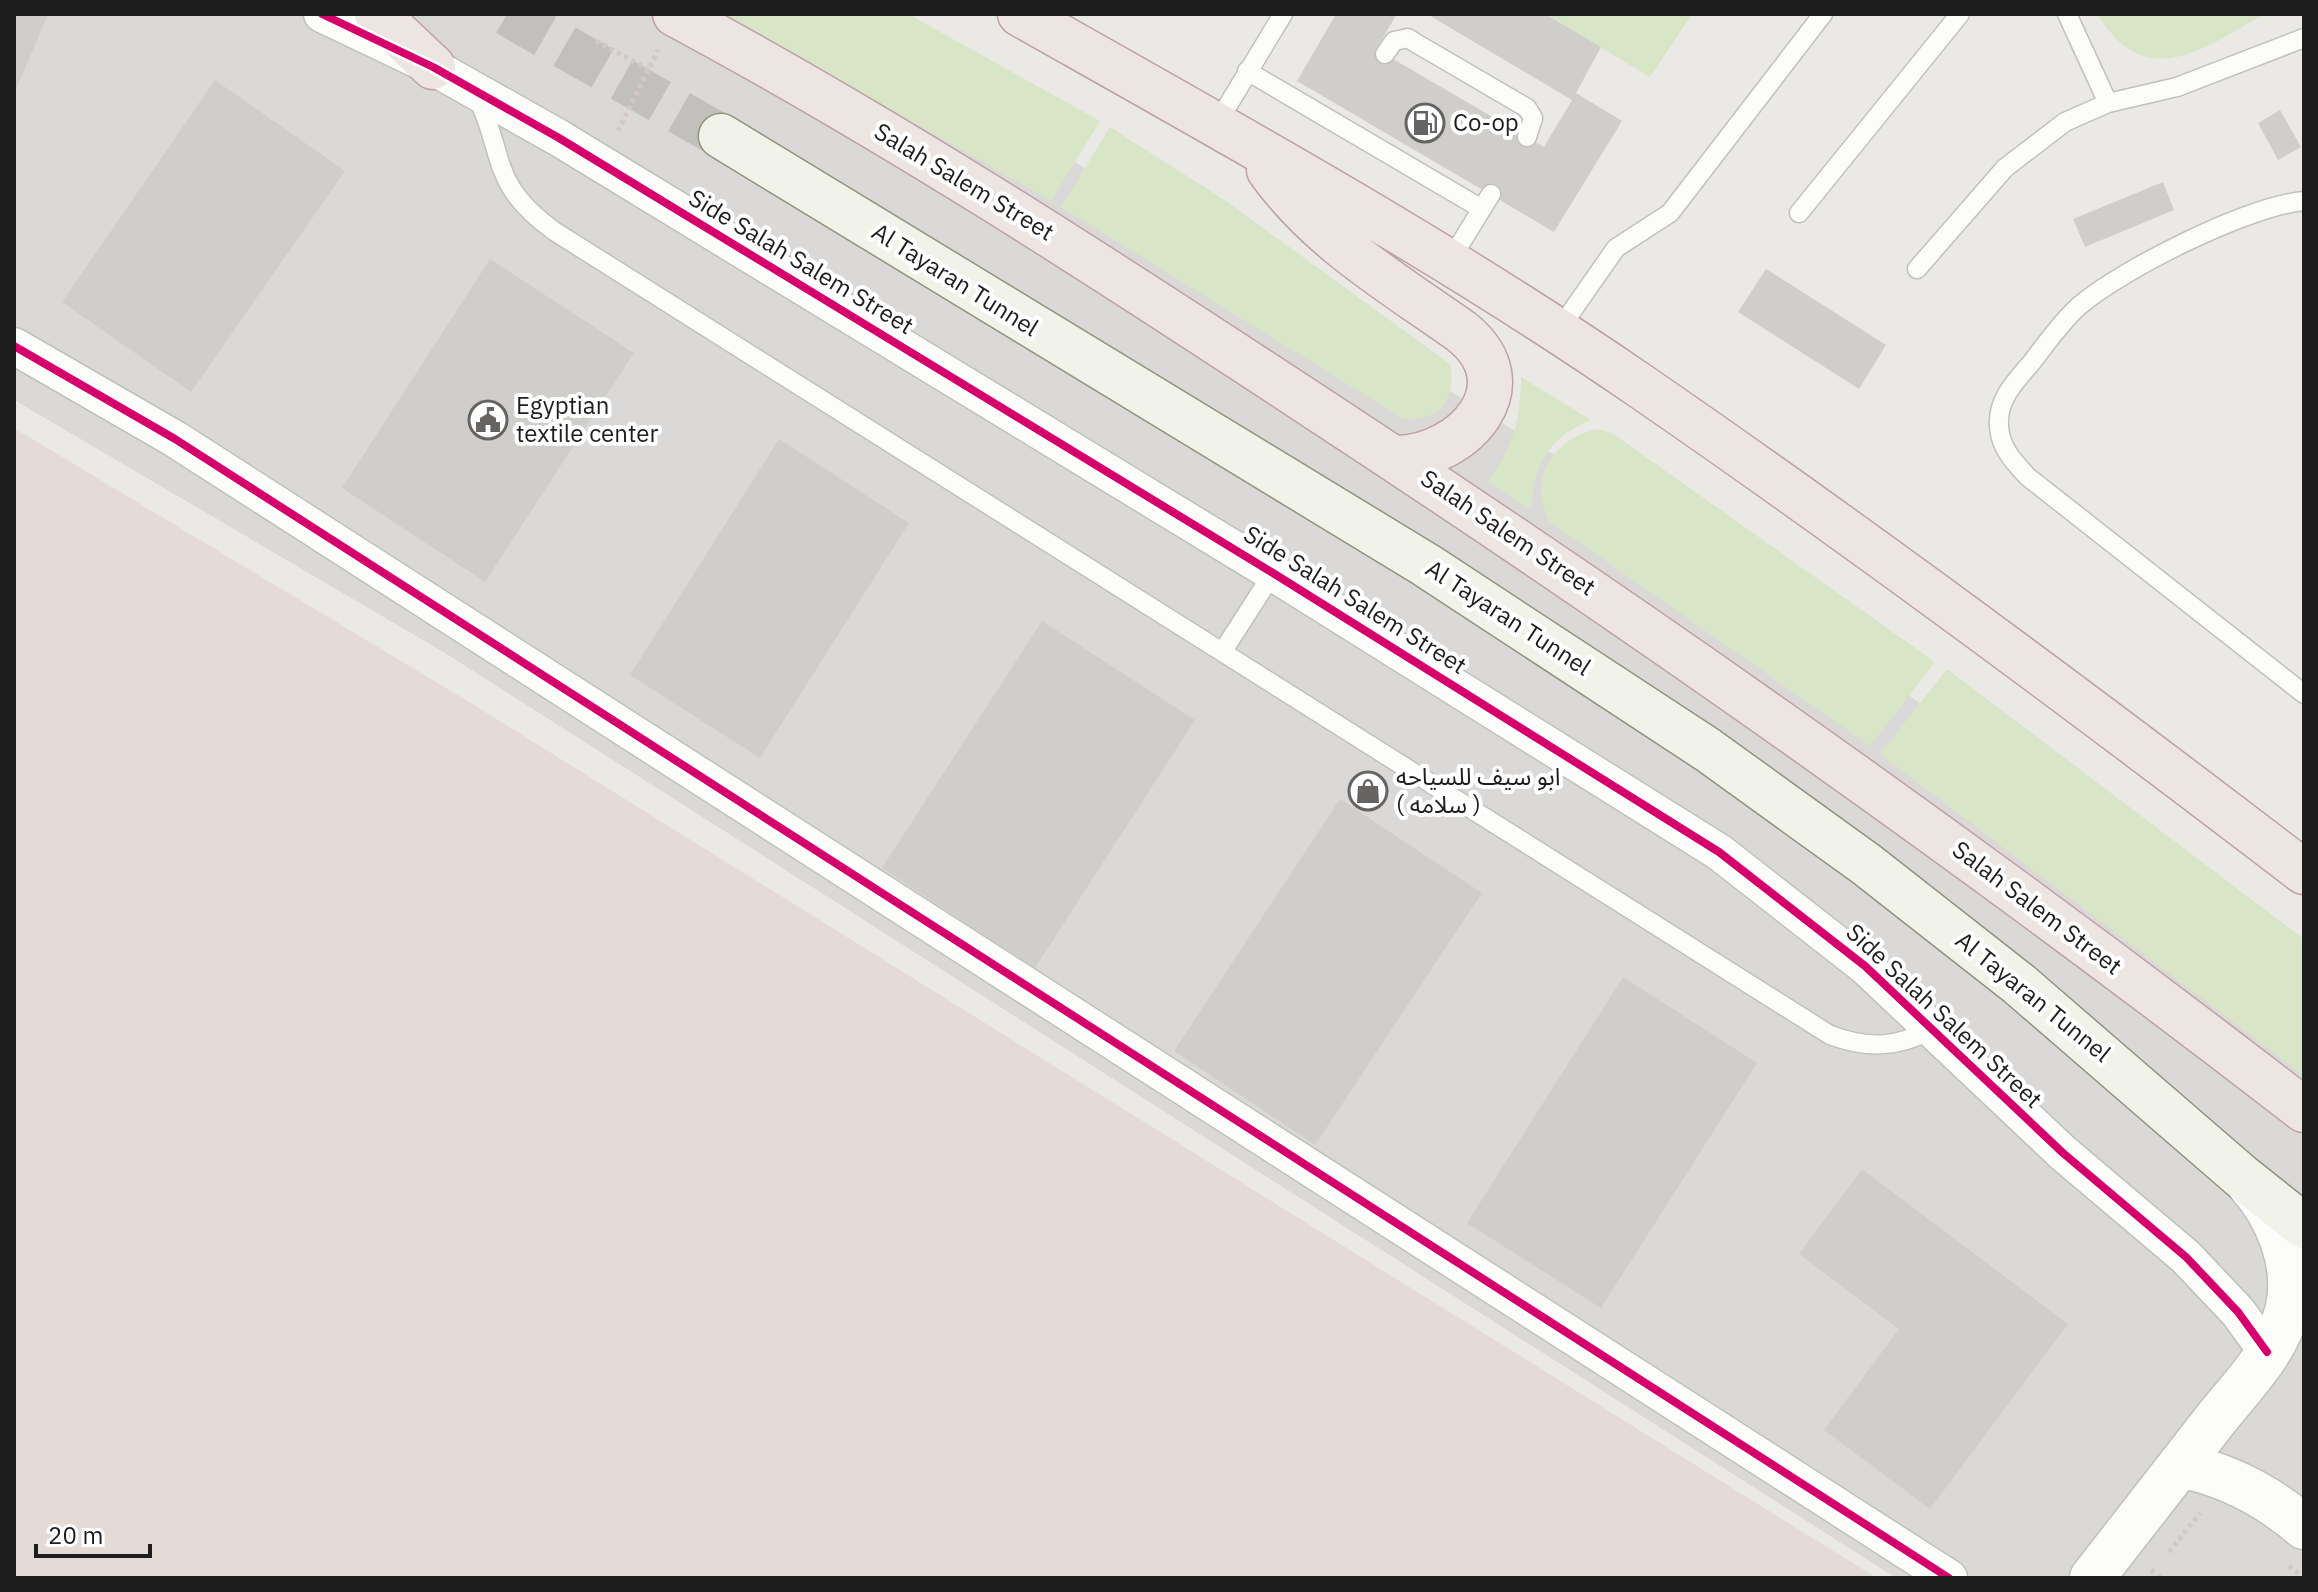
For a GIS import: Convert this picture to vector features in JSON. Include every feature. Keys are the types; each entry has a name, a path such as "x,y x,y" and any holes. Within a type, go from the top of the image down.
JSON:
{"highway":[{"path":"377,14 433,67"},
{"name":"Salah Salem Street","path":"676,14 963,180 1398,458 1820,750 2304,1110"},
{"path":"1020,14 1449,262 1638,384 2022,657 2304,872"},
{"path":"1257,151 1285,192 1319,228 1462,332 1476,344 1486,359 1490,377 1487,396 1469,431 1436,452 1398,458"}],"main road":[{"name":"Al Tayaran Tunnel","path":"721,136 1391,543 1708,750 1866,864 2019,984 2241,1176"},
{"path":"2241,1176 2304,1226"}],"street":[{"name":"Side Salah Salem Street","path":"322,14 433,67 602,164 1273,573 1719,852 1829,936 2063,1153 2204,1274 2238,1312 2267,1352"},
{"path":"14,346 189,448 1949,1578"},
{"path":"2092,1578 2267,1352 2281,1329 2288,1303 2287,1261 2271,1214 2241,1176"},
{"path":"2180,1465 2235,1482 2260,1494 2304,1527"}],"lane":[{"path":"1216,125 1283,14"},
{"path":"1557,332 1616,248 1670,213 1823,14"},
{"path":"1799,213 1959,14"},
{"path":"2067,14 2108,103"},
{"path":"1385,54 1394,41 1408,38 1439,56 1527,108 1533,118 1527,137"},
{"path":"1917,269 2005,168 2065,122 2108,103 2177,87 2304,38"},
{"path":"1247,71 1344,118 1486,201 1449,262"},
{"path":"474,90 503,177 525,207 554,231 1830,1035 1872,1046 1913,1039 1932,1029"},
{"path":"2304,201 2285,203 2252,214 2127,272 2103,287 2076,309 2005,395 1999,425 2007,455 2028,477 2304,694"},
{"path":"1223,651 1273,573"}],"path":[{"path":"602,164 676,14"},
{"path":"596,41 648,69"},
{"path":"2149,1578 2208,1503"}],"shaded area":[{"path":"14,14 833,14 1617,493 1822,631 2304,988 2304,1578 1896,1578 445,653 14,400"},
{"path":"14,428 466,700 1877,1578 14,1578"}],"green space":[{"path":"723,14 908,14 1100,121 1051,201"},
{"path":"1545,14 1692,14 1650,77"},
{"path":"2097,14 2264,14 2197,50 2176,57 2155,58 2135,53 2116,38"},
{"path":"1110,127 1226,201 1450,364 1451,387 1443,405 1427,416 1404,419 1061,207"},
{"path":"1521,377 1591,420 1564,435 1546,455 1535,480 1532,510 1487,482 1503,458 1514,432"},
{"path":"1597,429 1612,433 1935,662 1870,746 1550,522 1541,491 1542,477 1548,464 1567,442"},
{"path":"1947,669 2304,939 2304,1076 1880,754"}],"building":[{"path":"14,14 48,14 14,94"},
{"path":"1336,14 1397,14 1376,49 1544,147 1572,100 1427,14 1545,14 1601,47 1576,93 1622,121 1554,232 1297,81"},
{"path":"215,80 345,171 191,392 62,302"},
{"path":"2280,110 2301,147 2278,160 2258,123"},
{"path":"2163,182 2174,210 2085,247 2073,219"},
{"name":"Egyptian textile center","path":"490,259 634,353 485,582 342,488"},
{"path":"1766,269 1886,345 1859,389 1738,312"},
{"path":"779,439 909,523 760,758 630,675"},
{"path":"1042,621 1195,720 1035,968 882,868"},
{"path":"1340,799 1482,893 1315,1145 1174,1051"},
{"path":"1623,977 1757,1063 1601,1308 1467,1223"},
{"path":"1862,1169 2068,1324 1930,1509 1824,1430 1899,1329 1799,1254"}],"tunnel":[{"path":"507,14 721,136"}],"cycle path":[{"path":"322,14 433,67 559,138 1273,573 1719,852 1865,966 2063,1153 2186,1257 2238,1312 2267,1352"},
{"path":"14,346 175,439 1949,1578"}],"place":[{"name":"Co-op","path":"1425,123"},
{"name":"Egyptian textile center","path":"488,420"},
{"name":"ابو سيف للسياحه ( سلامه )","path":"1368,791"}]}
